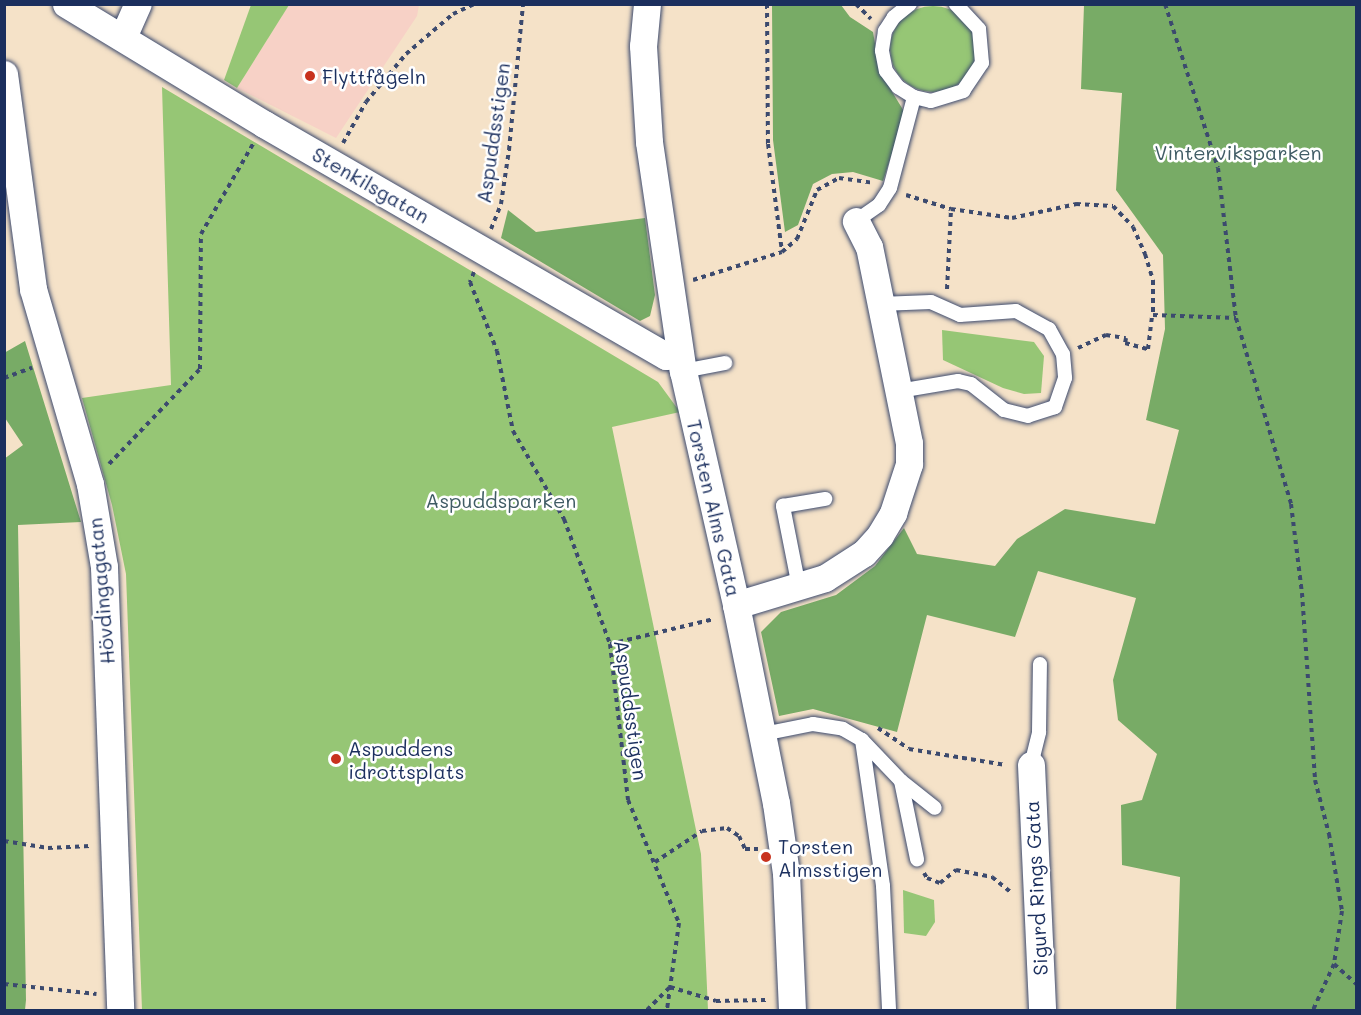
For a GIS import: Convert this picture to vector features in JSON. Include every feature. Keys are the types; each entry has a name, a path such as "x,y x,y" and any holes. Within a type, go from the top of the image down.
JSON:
{"street":[{"name":"Stenkilsgatan","path":"66,4 264,124 666,356 681,362"},
{"path":"123,37 138,4"},
{"name":"Torsten Alms Gata","path":"647,4 643,46 649,142 681,362 763,734 786,873 792,1011"},
{"name":"Hövdingagatan","path":"4,74 33,289 90,484 104,567 120,1004"},
{"path":"736,605 825,578 864,553 880,535 893,513 909,464 899,391 869,247 856,221"},
{"name":"Sigurd Rings Gata","path":"1030,765 1042,1011"}],"lane":[{"path":"910,4 894,17 885,31 882,51 886,71 898,87 914,98 948,98 975,78 982,63 979,29 956,4"},
{"path":"856,221 879,204 890,188 914,98"},
{"path":"880,304 931,302 960,315 1016,311 1049,329 1063,354 1065,378 1055,406 1028,416 1004,410 971,384 958,381 899,391"},
{"path":"681,362 725,363"},
{"path":"799,587 783,506 825,499"},
{"path":"1030,765 1040,732 1040,664"},
{"path":"763,734 813,724 843,729 862,740 901,781 935,808"},
{"path":"862,740 880,868 889,1011"},
{"path":"901,781 917,859"}],"path":[{"path":"333,162 366,102 406,54 453,14 474,4"},
{"name":"Aspuddsstigen","path":"523,4 501,204 470,282 497,351 513,431 564,519 610,644 628,800 679,923 668,1011"},
{"path":"767,4 768,144 782,252"},
{"path":"1165,4 1218,168 1236,318 1291,504 1302,592 1315,780 1329,834 1342,910 1334,964 1313,1011"},
{"path":"90,484 200,369 201,234 264,124"},
{"path":"696,279 782,252 797,239 817,190 839,178 890,188 951,209 1012,218 1076,204 1113,206 1133,227 1153,280 1148,349 1125,343 1126,338 1106,335 1063,354"},
{"path":"946,309 951,209"},
{"path":"1152,315 1236,318"},
{"path":"4,378 34,367"},
{"path":"610,644 720,618 736,605"},
{"path":"891,735 909,749 987,765"},
{"path":"655,862 702,831 727,828 739,836 745,849"},
{"path":"4,841 48,848 114,846"},
{"path":"917,859 927,878 940,883 956,870 992,878"},
{"path":"786,873 880,868"},
{"path":"1334,964 1356,984"},
{"path":"4,984 55,987 120,1004"},
{"path":"647,1011 670,987 716,1001 766,1000"}],"shaded area":[{"name":"Flyttfågeln","path":"289,5 419,5 417,16 336,138 237,88"}],"green space":[{"path":"251,5 289,5 237,88 224,80"},
{"path":"772,5 841,5 850,17 873,32 880,72 905,113 883,181 853,172 832,174 813,184 798,225 785,232 773,140"},
{"name":"Vinterviksparken","path":"1084,5 1356,5 1356,1010 1176,1010 1180,877 1122,865 1121,805 1142,800 1157,754 1118,720 1113,680 1136,598 1038,571 1015,637 927,615 897,732 813,709 779,716 761,632 781,612 836,595 875,566 904,528 917,554 995,566 1017,539 1065,509 1155,524 1179,430 1146,420 1165,329 1163,255 1116,190 1122,93 1081,89"},
{"path":"933,6 950,9 964,18 973,32 976,49 973,66 964,80 950,89 933,92 916,89 902,80 893,66 890,49 893,32 902,18 916,9"},
{"name":"Aspuddsparken","path":"162,87 658,382 680,412 612,427 701,854 708,1010 142,1010 126,574 112,505 82,398 171,385"},
{"path":"508,210 536,232 645,218 655,295 650,316 640,321 501,238"},
{"path":"942,330 1034,342 1044,356 1041,393 1024,394 1003,388 943,360"},
{"path":"25,341 81,522 18,525 26,1000 25,1010 5,1010 4,459 23,445 5,418 4,353"},
{"path":"903,890 934,900 935,922 926,936 904,933"}],"place":[{"name":"Flyttfågeln","path":"310,76"},
{"name":"Aspuddens idrottsplats","path":"336,759"},
{"name":"Torsten Almsstigen","path":"766,857"}]}
